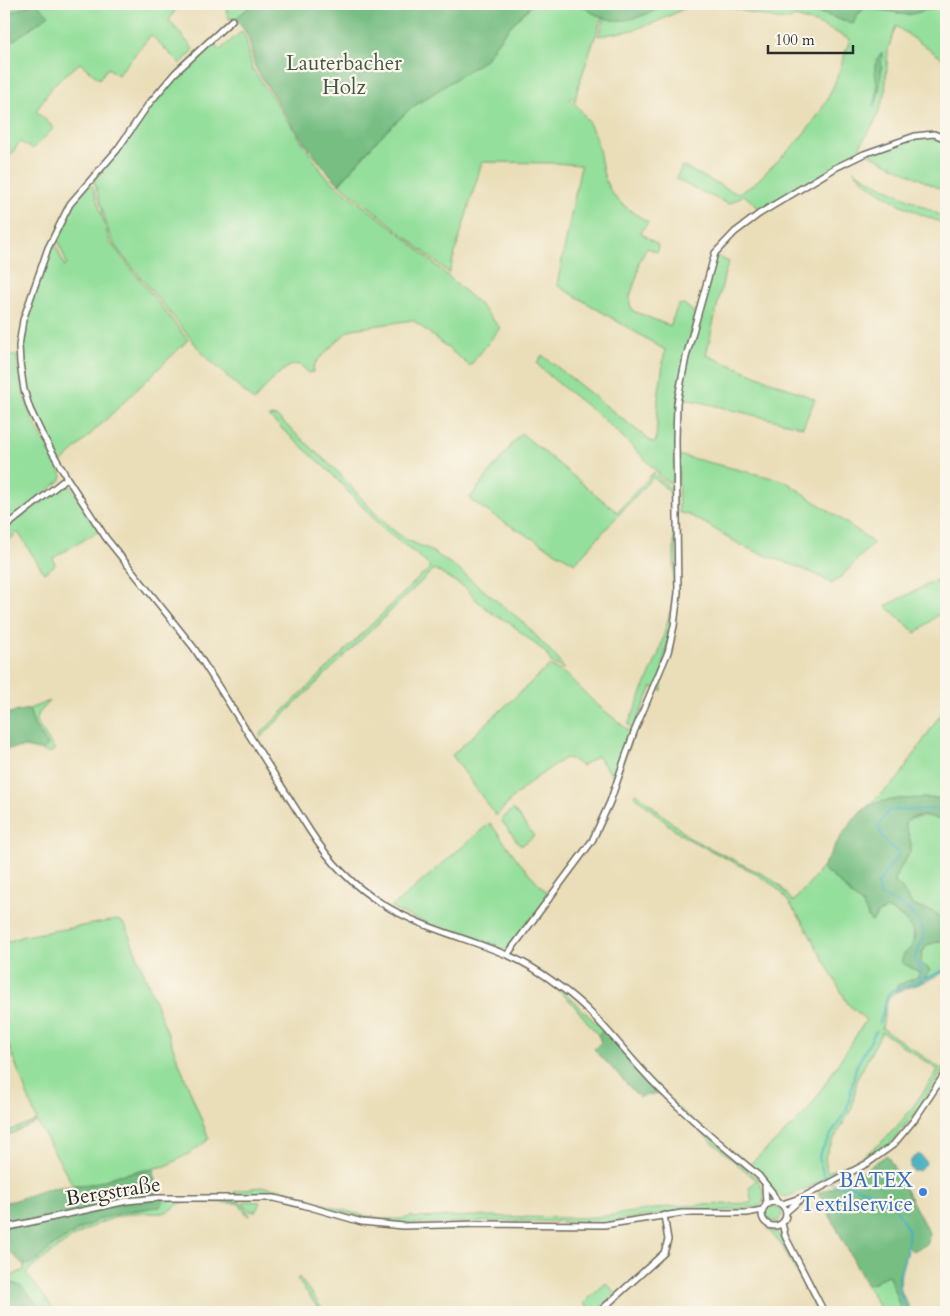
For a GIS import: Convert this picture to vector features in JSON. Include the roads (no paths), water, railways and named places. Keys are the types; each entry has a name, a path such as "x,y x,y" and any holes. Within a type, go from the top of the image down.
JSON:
{"street":[{"path":"232,20 187,60 148,105 117,150 70,204 48,248 21,330 19,346 24,390 36,423 67,478 106,538 194,648 326,854 361,888 381,903 434,929 507,955 544,975 579,1001 596,1017 665,1094 759,1176 786,1212"},
{"path":"507,955 592,841 610,802 634,732 670,645 678,593 676,440 678,403 686,358 715,253 735,232 759,214 835,168 864,154 915,136 934,134 946,139"},
{"path":"4,528 67,478"},
{"path":"766,1204 803,1197 868,1163 893,1145 914,1120 946,1072"},
{"path":"763,1219 762,1210 766,1204 765,1185"},
{"path":"775,1226 782,1222 786,1212 803,1197"},
{"name":"Bergstraße","path":"4,1228 134,1200 157,1198 274,1198 362,1222 389,1226 481,1224 604,1225 682,1213 747,1213"},
{"path":"747,1213 762,1210"},
{"path":"747,1213 763,1219 767,1224 775,1226 785,1236"},
{"path":"600,1312 664,1253 668,1240 664,1215"},
{"path":"782,1222 785,1236 824,1312"}],"water":[{"path":"919,1154 926,1164 919,1171 913,1171 910,1167 911,1160"}],"waterway":[{"path":"918,981 923,976 915,960 922,941 922,928 916,918 907,910 880,895 877,885 899,854 883,838 878,826 889,810 946,809"},
{"path":"880,1023 887,996 891,991 923,980 946,969"},
{"path":"876,1031 856,1067 847,1109 819,1157 823,1174 834,1185 852,1186 873,1193 894,1205 909,1232 906,1253 899,1278 899,1290 907,1312"}],"place":[{"name":"BATEX Textilservice","path":"923,1192"}],"park label":[{"name":"Lauterbacher Holz","path":"344,75"}]}
